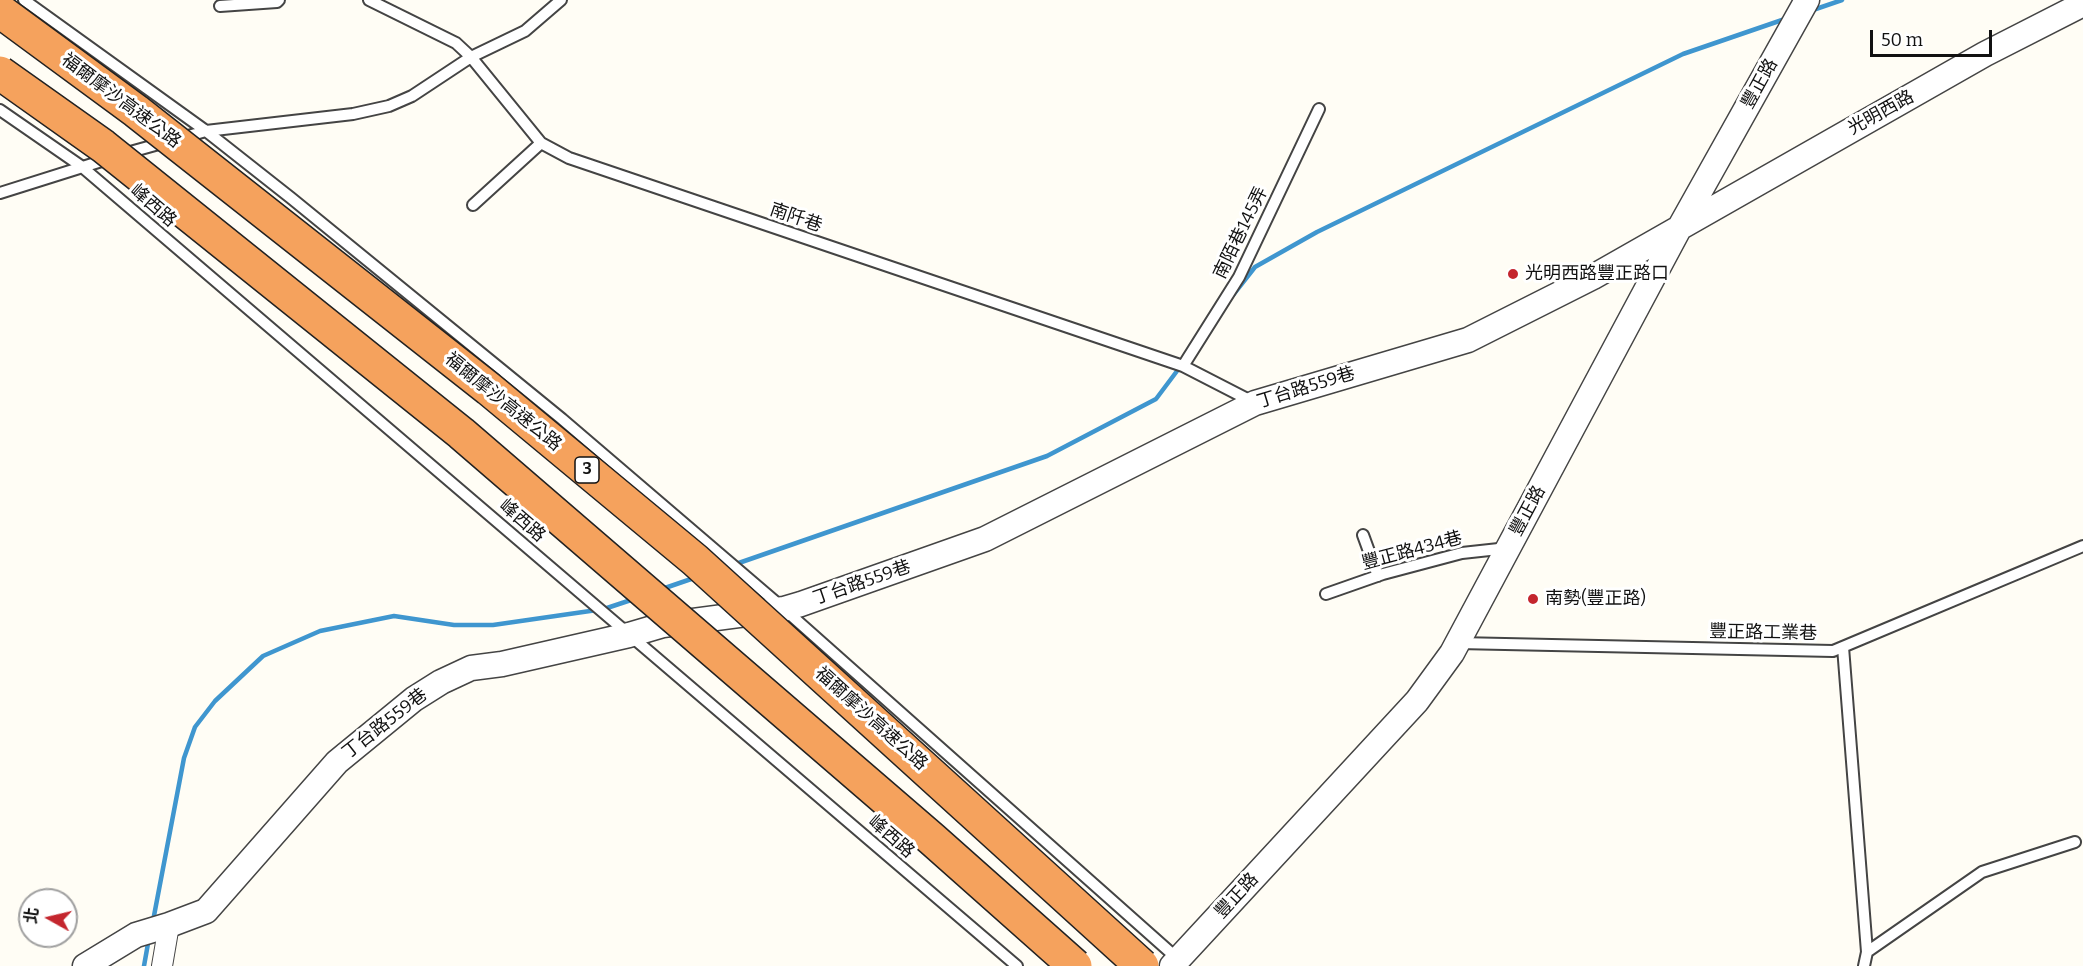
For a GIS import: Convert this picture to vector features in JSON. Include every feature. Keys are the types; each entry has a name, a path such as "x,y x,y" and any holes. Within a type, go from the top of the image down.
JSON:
{"highway":[{"name":"福爾摩沙高速公路","path":"0,11 136,111 452,360 695,560 1142,966"},
{"path":"0,73 103,146 461,433 932,839 1075,966"}],"street":[{"name":"豐正路","path":"1178,964 1417,701 1457,644 1681,225 1806,1"},
{"name":"光明西路","path":"1681,225 1985,54 2083,4"},
{"name":"丁台路559巷","path":"85,966 157,929 206,911 337,762 414,699 471,668 502,664 663,625 784,609 985,539 1255,403 1467,340 1593,277 1681,225"},
{"path":"157,929 162,966"}],"lane":[{"path":"24,0 206,131 562,419 784,609 1178,964"},
{"path":"220,6 279,0"},
{"name":"南阡巷","path":"369,0 456,42 471,57 541,143 569,158 1183,366 1255,403"},
{"path":"0,193 81,166 206,131 353,114 389,106 412,96 471,57 525,31 561,0"},
{"name":"峰西路","path":"0,110 81,166 1017,966"},
{"name":"南陌巷145弄","path":"1183,366 1239,277 1319,110"},
{"path":"473,205 541,143"},
{"path":"1363,535 1378,576"},
{"name":"豐正路工業巷","path":"1457,644 1833,651 2083,546"},
{"name":"豐正路434巷","path":"1326,594 1378,576 1462,553 1508,548"},
{"path":"1843,647 1867,952 1864,966"},
{"path":"1867,952 1982,872 2075,842"}],"waterway":[{"path":"1810,11 1842,0"},
{"path":"1233,295 1255,267 1317,232 1683,54 1785,19"},
{"path":"733,565 1047,456 1156,399 1180,367"},
{"path":"662,589 697,577"},
{"path":"153,921 184,758 195,727 215,701 263,656 320,631 394,616 454,625 493,625 604,609 634,599"},
{"path":"144,966 149,938"}],"place":[{"name":"光明西路豐正路口","path":"1513,274"},
{"name":"南勢(豐正路)","path":"1533,599"}]}
